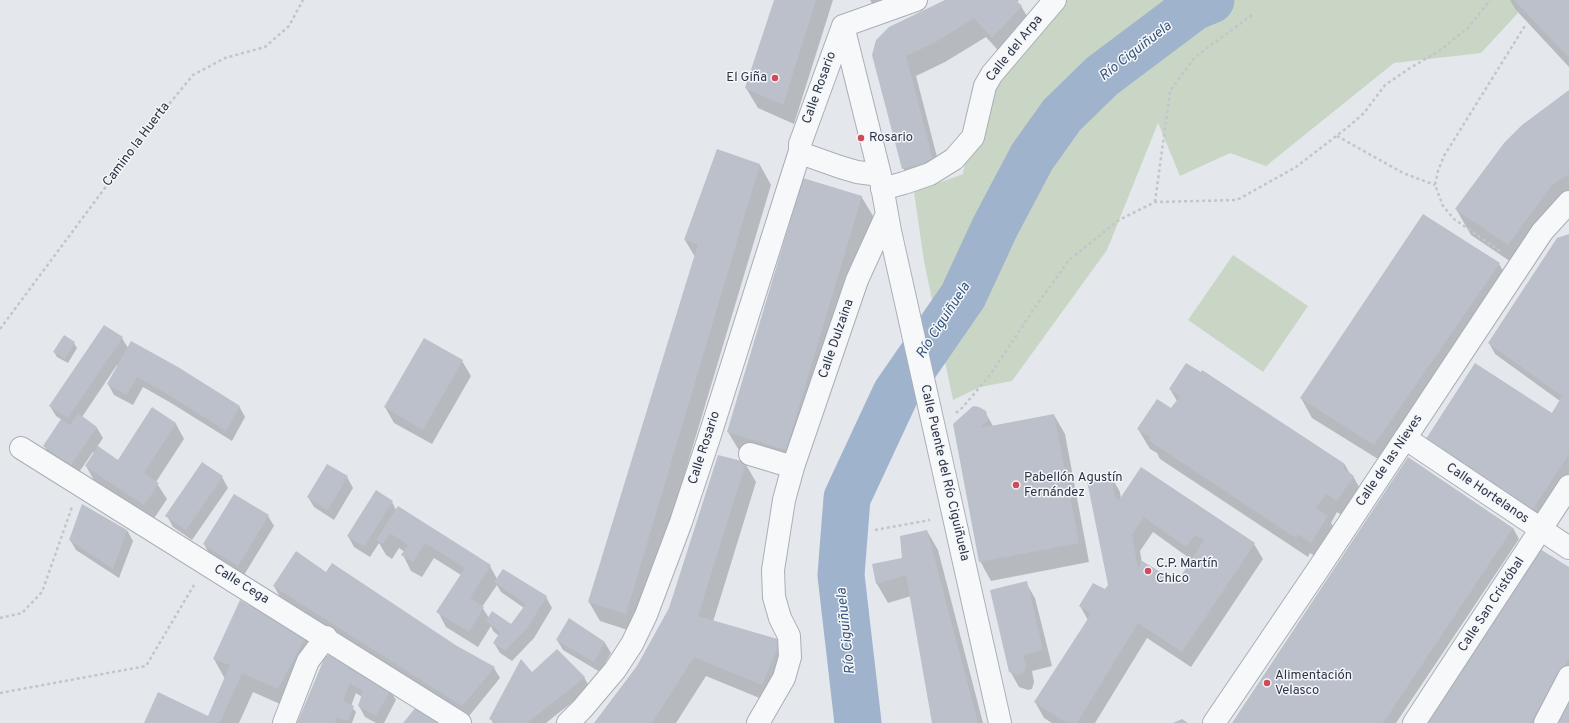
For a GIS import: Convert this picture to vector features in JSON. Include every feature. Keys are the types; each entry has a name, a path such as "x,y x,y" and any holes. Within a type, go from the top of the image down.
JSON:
{"street":[{"path":"843,26 916,0"},
{"name":"Calle del Arpa","path":"881,182 904,183 930,174 954,159 973,137 985,86 992,74 1054,0"},
{"name":"Calle Rosario","path":"568,723 615,670 632,644 646,615 681,522 800,150 800,144 843,26"},
{"name":"Calle Puente del Río Ciguiñuela","path":"843,26 881,182 904,293 1000,723"},
{"path":"800,150 806,155 857,172 881,182"},
{"name":"Calle de las Nieves","path":"1214,723 1317,571 1542,232 1566,210"},
{"name":"Calle Dulzaina","path":"758,723 784,678 790,657 789,636 780,618 774,597 773,570 784,500 793,467 857,280 887,214"},
{"name":"Calle Hortelanos","path":"1405,438 1540,530 1569,548"},
{"name":"Calle Cega","path":"21,448 326,637 460,723"},
{"path":"750,454 793,467"},
{"name":"Calle San Cristóbal","path":"1414,723 1569,486"},
{"path":"284,723 308,661 326,637"},
{"path":"1545,723 1569,677"}],"path":[{"name":"Camino la Huerta","path":"0,329 150,126 193,75 225,58 265,47 290,26 303,0"},
{"path":"934,427 962,408 990,375 1069,260 1119,220 1155,202 1237,200 1296,167 1364,113 1385,85 1439,51 1469,27 1490,0"},
{"path":"1155,202 1170,91 1195,57 1252,15"},
{"path":"1521,265 1454,219 1443,206 1435,185 1438,171 1444,156 1526,24"},
{"path":"1336,136 1403,173 1435,185"},
{"path":"0,618 22,613 42,592 80,484"},
{"path":"875,530 954,515"},
{"path":"0,693 146,666 207,563"}],"green space":[{"path":"1040,0 1510,0 1518,13 1481,53 1394,63 1266,166 1230,153 1180,176 1158,123 1107,250 1012,381 980,387 953,400 924,261 914,192 963,174 970,135 997,72"},
{"path":"1233,255 1308,306 1263,372 1188,320"}],"building":[{"path":"774,0 816,0 783,105 745,88"},
{"path":"945,0 1016,0 1022,6 992,38 974,18 934,43 906,56 933,160 902,169 872,55 876,40 889,27"},
{"path":"1514,0 1569,0 1569,58"},
{"path":"1569,90 1569,174 1552,185 1508,245 1455,209 1504,143 1522,125"},
{"path":"717,149 760,164 626,614 588,602 698,244 684,240"},
{"path":"803,178 862,196 786,450 727,432"},
{"path":"1423,214 1500,263 1374,445 1300,398"},
{"path":"1569,234 1569,454 1533,509 1424,442 1475,363 1552,413 1562,396 1488,343 1557,238"},
{"path":"104,325 123,337 68,418 49,406"},
{"path":"64,335 75,342 65,359 53,352"},
{"path":"424,338 463,360 423,430 384,407"},
{"path":"131,341 178,367 240,406 226,431 137,377 127,395 107,384"},
{"path":"1186,363 1201,372 1202,370 1345,464 1343,468 1354,476 1337,501 1326,494 1316,508 1328,516 1311,543 1298,534 1296,538 1148,440 1150,437 1137,429 1157,399 1171,408 1180,396 1169,389"},
{"name":"Pabellón Agustín Fernández","path":"973,406 979,407 986,411 988,420 980,428 1054,414 1079,543 979,562 953,424"},
{"path":"152,407 176,423 144,473 159,483 144,505 85,466 98,446 118,460"},
{"path":"78,413 97,427 71,465 43,446 61,419 70,425"},
{"path":"718,455 746,462 698,616 781,640 762,685 694,657 652,723 594,723 637,666 669,608"},
{"path":"1408,457 1513,528 1383,723 1232,723"},
{"path":"202,462 223,476 186,530 165,516"},
{"path":"327,464 348,476 328,510 307,497"},
{"path":"1141,467 1255,543 1182,652 1138,623 1077,723 1067,723 1034,702 1091,614 1079,606 1093,583 1105,589 1108,585 1087,481 1111,475 1115,497 1119,500","holes":["1144,517 1186,547 1195,535 1204,540 1177,582 1142,561 1138,569 1132,535"]},
{"path":"376,490 393,501 364,547 347,536"},
{"path":"234,494 269,515 238,566 203,544"},
{"path":"82,504 127,530 113,569 69,540"},
{"path":"398,506 491,565 470,598 484,607 469,632 436,612 465,568 425,543 413,562 401,555 408,545 390,533 383,544 376,540"},
{"path":"927,530 978,723 932,723 906,575 876,584 872,564 902,558 900,536"},
{"path":"1535,546 1569,567 1569,658 1530,723 1417,723"},
{"path":"296,551 326,572 332,563 457,646 495,667 462,706 273,586"},
{"path":"503,569 547,596 528,627 505,651 493,643 500,632 486,621 492,611 511,624 526,604 494,582"},
{"path":"1027,581 1043,650 1023,655 1026,666 1025,670 1023,673 1018,675 1009,672 990,590"},
{"path":"240,600 306,636 278,689 242,673 220,723 144,723 158,692 208,716 230,665 213,659"},
{"path":"569,618 605,642 594,662 556,640"},
{"path":"557,649 585,677 527,723 497,723 489,719 521,659 532,672"},
{"path":"333,653 391,689 376,716 358,706 363,691 350,683 343,701 354,706 348,721 337,717 335,723 297,723 325,657"},
{"path":"1569,685 1569,723 1548,723"},
{"path":"416,707 441,723 403,723"},
{"path":"1182,719 1188,723 1173,723"}],"waterway":[{"name":"Río Ciguiñuela","path":"858,723 841,575 847,498 896,393 963,296 995,227 1032,157 1062,115 1102,76 1194,7 1211,0"}],"place":[{"name":"El Giña","path":"775,78"},
{"name":"Rosario","path":"861,138"},
{"name":"Pabellón Agustín Fernández","path":"1016,485"},
{"name":"C.P. Martín Chico","path":"1148,571"},
{"name":"Alimentación Velasco","path":"1267,683"}]}
